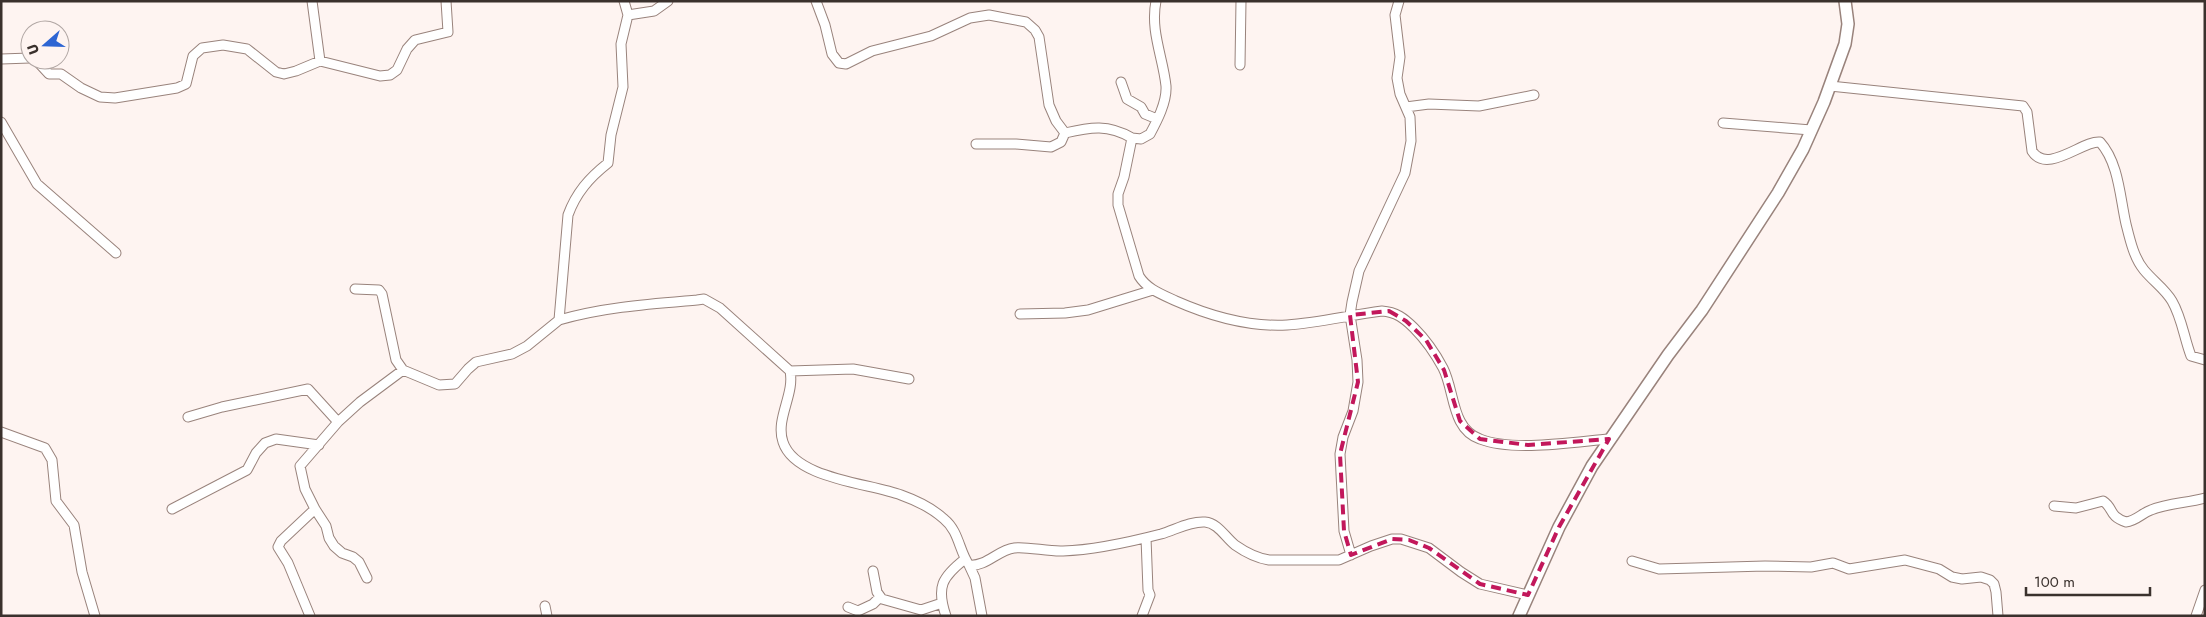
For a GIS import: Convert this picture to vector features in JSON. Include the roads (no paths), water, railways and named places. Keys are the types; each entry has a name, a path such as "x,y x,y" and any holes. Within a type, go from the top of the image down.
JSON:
{"street":[{"path":"312,1 320,62"},
{"path":"45,70 48,74 65,76 81,88 100,97 115,98 177,88 186,84 193,56 202,48 223,45 247,49 276,72 284,74 320,62 380,76 390,75 397,70 407,49 415,40 448,32 446,1"},
{"path":"559,320 568,215 573,202 589,178 608,163 611,135 623,87 622,44 628,14 624,1"},
{"path":"628,14 654,11 668,1"},
{"path":"816,1 825,25 832,54 839,63 846,64 872,52 931,36 970,18 989,15 1026,22 1035,30 1040,38 1049,105 1056,121 1065,133"},
{"path":"1065,133 1083,129 1111,128 1132,138 1141,139 1148,136 1157,119 1166,86 1156,42 1154,20 1156,1"},
{"path":"1240,65 1241,1"},
{"path":"1351,555 1344,531 1340,454 1343,437 1353,411 1358,382 1357,360 1350,315 1354,287 1359,271 1405,173 1411,141 1411,125 1400,94 1397,78 1400,57 1395,15 1399,1"},
{"path":"1519,616 1559,527 1609,439 1702,310 1786,180 1830,86 1846,35 1848,18 1845,1"},
{"path":"1,59 20,58"},
{"path":"1121,82 1127,99 1141,107 1145,114 1157,119"},
{"path":"1830,86 2024,106 2027,112 2032,151 2041,158 2055,158 2076,151 2096,141 2100,142 2110,160 2118,183 2126,223 2136,257 2145,271 2173,302 2191,356 2205,360"},
{"path":"1406,107 1429,104 1479,106 1534,96"},
{"path":"1,122 37,184 116,253"},
{"path":"1723,123 1811,130"},
{"path":"976,144 1016,144 1051,147 1061,142 1065,133"},
{"path":"1132,138 1124,177 1118,194 1118,205 1138,276 1153,290 1198,310 1235,321 1286,325 1389,311 1406,320 1426,340 1444,370 1460,421 1466,430 1480,439 1495,443 1528,445 1609,439"},
{"path":"355,289 379,290 382,294 396,360 403,370 440,385 455,384 476,362 512,354 527,346 559,320 590,311 630,305 704,299 720,308 790,371 791,384 782,430 782,440 786,449 797,462 813,470 901,495 932,511 950,525 956,534 975,578 982,616"},
{"path":"1020,314 1065,313 1088,310 1153,290"},
{"path":"790,371 853,369 909,379"},
{"path":"366,578 359,562 353,556 342,553 329,538 326,526 315,508 299,470 300,466 338,422 360,402 403,370"},
{"path":"188,417 222,407 308,389 338,422"},
{"path":"1,432 45,448 52,460 56,501 74,526 82,572 96,616"},
{"path":"172,509 248,470 256,453 265,444 276,439 319,446"},
{"path":"2054,506 2076,508 2102,501 2106,503 2112,514 2126,522 2135,520 2151,510 2178,502 2204,500"},
{"path":"310,616 278,544 315,508"},
{"path":"967,562 976,566 1012,548 1065,551 1146,538 1196,523 1206,522 1217,527 1234,544 1258,558 1269,560 1329,561 1351,555 1392,539 1409,540 1430,548 1480,584 1528,595"},
{"path":"1142,616 1150,595 1148,590 1146,538"},
{"path":"1632,561 1659,569 1765,566 1811,567 1833,562 1849,569 1905,560 1939,569 1952,577 1962,579 1981,577 1990,580 1994,584 1996,592 1998,616"},
{"path":"946,616 941,591 944,580 951,570 967,562"},
{"path":"873,571 880,597"},
{"path":"2196,616 2205,590"},
{"path":"880,597 921,610 942,603"},
{"path":"848,607 858,611 873,604 880,597"},
{"path":"545,606 547,616"}]}
